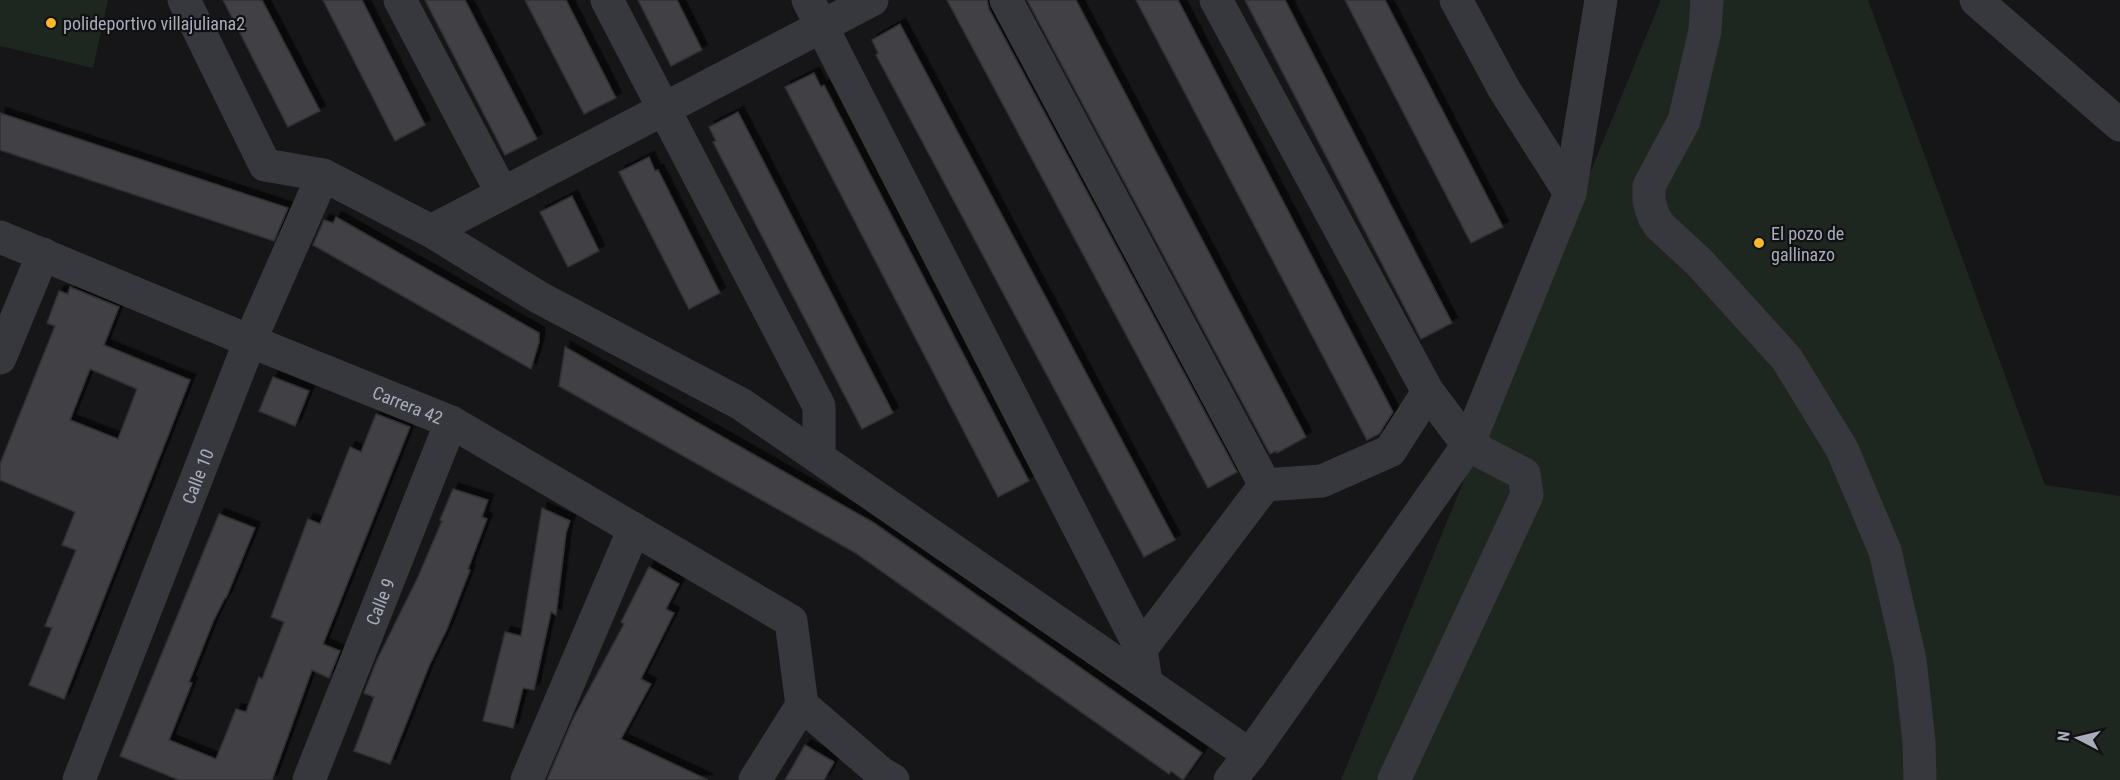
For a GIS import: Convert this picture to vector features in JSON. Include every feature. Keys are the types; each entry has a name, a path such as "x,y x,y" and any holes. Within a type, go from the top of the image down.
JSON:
{"street":[{"path":"184,0 265,165 323,175 431,231 540,298 741,404 1250,755"},
{"path":"400,0 502,193"},
{"path":"607,0 819,406 819,457"},
{"path":"431,231 664,109 815,13 872,0"},
{"path":"1006,0 1265,484"},
{"path":"1216,0 1428,392 1468,445 1524,474 1527,495 1394,780"},
{"path":"1456,0 1504,89 1570,193"},
{"path":"1230,780 1250,755 1468,445 1570,193 1601,0"},
{"path":"1707,0 1705,31 1684,121 1649,186 1649,201 1654,217 1660,226 1699,262 1787,359 1842,449 1885,551 1911,660 1919,742 1920,780"},
{"path":"1976,0 2120,125"},
{"path":"815,13 1141,649 1146,682"},
{"name":"Calle 10","path":"79,780 250,341 323,175"},
{"name":"Carrera 42","path":"0,237 451,422 791,621 802,705"},
{"path":"0,358 43,254"},
{"path":"1265,484 1322,481 1390,451 1428,392"},
{"name":"Calle 9","path":"309,780 451,422"},
{"path":"1141,649 1265,484"},
{"path":"527,780 634,529"},
{"path":"755,780 802,705 881,773 893,780"}],"shaded area":[{"name":"polideportivo villajuliana2","path":"0,0 108,0 93,68 0,46"},
{"name":"El pozo de gallinazo","path":"1661,0 1868,0 2045,485 2120,496 2120,780 1341,780"}],"building":[{"path":"223,0 262,0 320,111 288,127"},
{"path":"323,0 362,0 425,125 395,141"},
{"path":"425,0 465,0 537,139 505,155"},
{"path":"525,0 566,0 616,98 584,114"},
{"path":"638,0 677,0 702,50 671,66"},
{"path":"947,0 987,0 989,9 1237,472 1208,488"},
{"path":"1027,0 1076,0 1306,437 1277,453 1276,451 1270,454"},
{"path":"1136,0 1178,0 1393,412 1379,434 1367,440"},
{"path":"1245,0 1285,0 1452,323 1421,339"},
{"path":"1345,0 1385,0 1503,227 1471,243"},
{"path":"900,24 1175,540 1144,557 876,55 878,53 872,40"},
{"path":"814,73 821,87 824,85 1029,481 998,497 785,87"},
{"path":"738,112 893,413 862,429 713,142 716,141 709,127"},
{"path":"0,113 288,208 274,241 0,150"},
{"path":"649,157 655,171 658,170 720,293 689,309 619,172"},
{"path":"572,196 599,251 568,267 540,212"},
{"path":"336,217 539,333 539,342 531,369 313,245 324,220 333,223"},
{"path":"70,287 119,307 104,345 190,380 64,699 29,685 52,628 45,626 76,550 62,545 75,512 0,480 0,464 55,326 47,323 59,291 68,294","holes":["90,369 137,389 118,439 70,420"]},
{"path":"565,347 874,523 1202,753 1183,780 1171,771 1169,774 854,552 559,386"},
{"path":"273,377 309,391 295,426 259,411"},
{"path":"376,414 410,427 323,644 340,651 329,678 312,670 272,780 179,780 120,756 219,514 255,528 226,598 213,622 169,740 216,759 236,709 246,712 259,677 262,679 284,622 271,617 308,519 320,524 350,447 361,452"},
{"path":"453,489 488,500 482,517 487,519 447,629 429,666 390,764 354,751 374,697 364,693 377,660 418,577"},
{"path":"542,508 570,521 566,533 556,615 551,612 534,690 523,688 513,728 483,721 505,632 521,636"},
{"path":"649,567 679,584 666,609 674,613 641,679 651,684 621,739 708,780 547,780 573,719 624,624 621,622"},
{"path":"805,745 834,762 824,780 785,780"}],"place":[{"name":"polideportivo villajuliana2","path":"51,23"},
{"name":"El pozo de gallinazo","path":"1759,243"}]}
